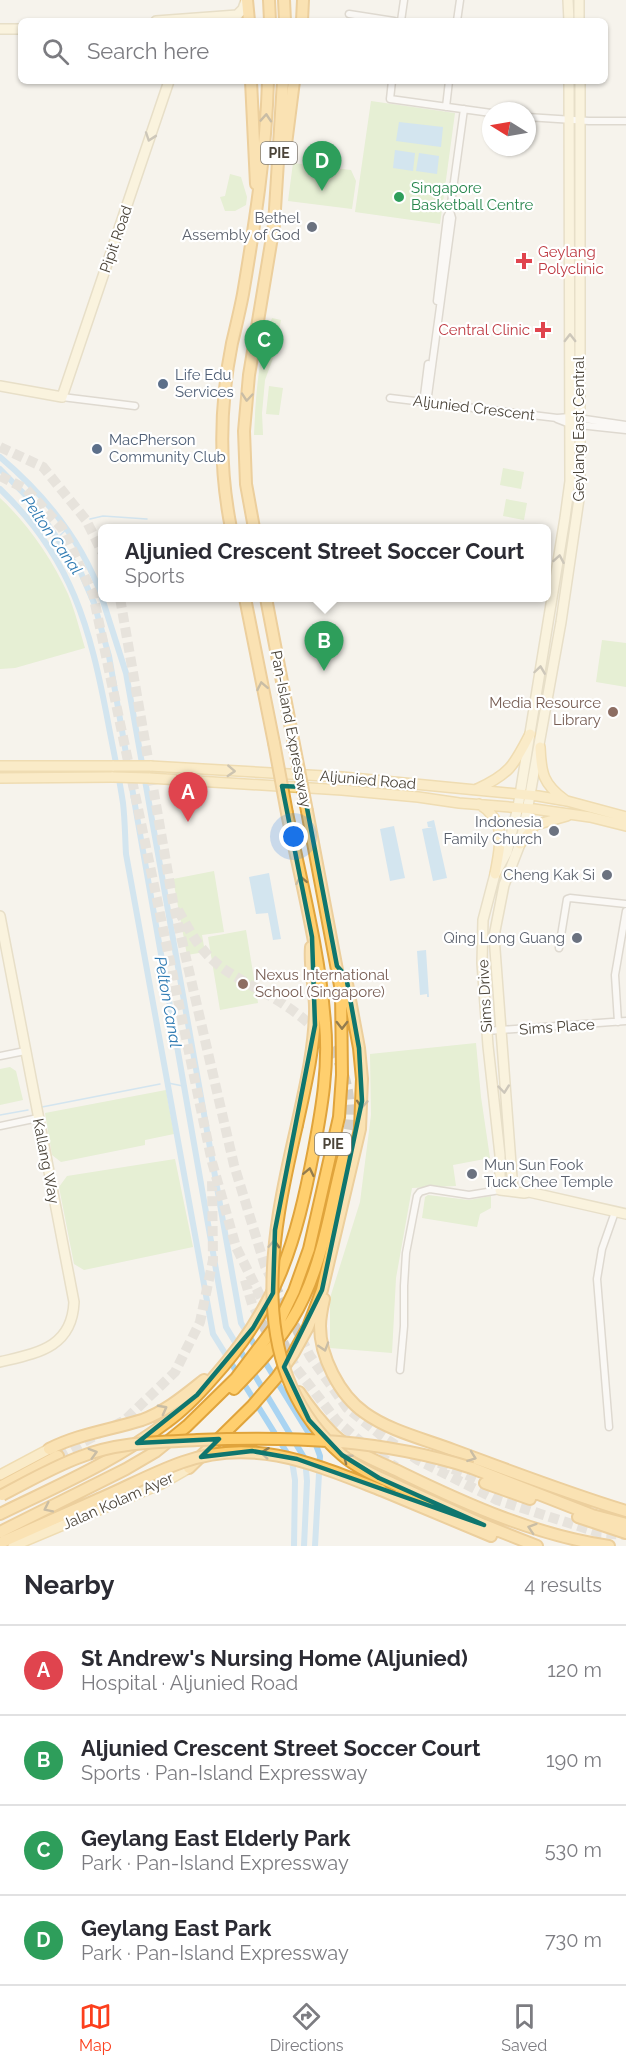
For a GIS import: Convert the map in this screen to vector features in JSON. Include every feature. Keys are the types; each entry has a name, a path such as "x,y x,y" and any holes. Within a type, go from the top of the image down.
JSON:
{"highway":[{"path":"247,0 249,18"},
{"path":"269,0 270,18"},
{"path":"284,0 285,18"},
{"path":"302,18 303,0"},
{"path":"251,84 254,176 260,196"},
{"name":"PIE","path":"230,524 223,476 222,433 232,343 260,196 268,84"},
{"name":"PIE","path":"253,524 246,484 244,431 249,375 274,225 283,84"},
{"path":"274,225 294,84"},
{"name":"Pan-Island Expressway","path":"246,602 312,937 315,970"},
{"name":"Pan-Island Expressway","path":"0,1532 126,1469 155,1452 187,1426 238,1381 264,1349 283,1314 303,1268 339,1117 341,991 267,602"},
{"path":"189,1468 252,1406 277,1377 308,1327 322,1290 360,1129 362,1101 359,1048 346,976 337,966"},
{"path":"315,970 315,1025 310,1066 275,1230 273,1290 277,1337 290,1386 301,1408 318,1431 354,1464 484,1525 537,1546"},
{"name":"PIE","path":"0,1514 127,1450 169,1421 226,1364 253,1328 275,1288 290,1249 310,1171 321,1113 327,1068 326,1024 315,970"},
{"path":"264,1349 298,1308 312,1276 343,1158"},
{"path":"322,1290 325,1296 320,1324 321,1343 337,1380 346,1394 364,1413 391,1427 626,1512"},
{"path":"49,1449 64,1442 152,1415 169,1407 226,1364"},
{"path":"291,1380 307,1404 335,1436 368,1457 486,1512 563,1538 609,1546"},
{"path":"1,1493 80,1456 132,1444 235,1438 339,1440 448,1460 472,1468 487,1479 599,1525 626,1533"},
{"path":"0,1543 182,1462 229,1452 252,1451 297,1459 484,1525"},
{"path":"1,1493 58,1456"},
{"path":"487,1479 626,1512"},
{"path":"487,1479 592,1515 626,1524"},
{"path":"381,1490 516,1546"}],"main road":[{"path":"475,790 503,776 511,768 531,734"},
{"path":"540,747 541,770 545,780 552,791 567,801"},
{"name":"Aljunied Road","path":"0,766 150,766 342,777 567,801 626,818"},
{"name":"Aljunied Road","path":"0,778 149,778 342,790 523,808 575,815 626,826"},
{"path":"477,803 491,813 498,827 501,839 495,874"},
{"path":"519,844 535,825 575,815"},
{"path":"0,1475 49,1449"},
{"name":"Jalan Kolam Ayer","path":"13,1546 161,1484 189,1468"},
{"path":"22,1546 35,1538"}],"street":[{"path":"196,18 237,15 247,0"},
{"path":"401,18 404,0"},
{"path":"457,18 460,0"},
{"path":"568,0 569,18"},
{"path":"579,0 579,18"},
{"path":"349,14 375,18"},
{"path":"0,30 18,29"},
{"name":"Pipit Road","path":"62,397 168,84"},
{"path":"392,84 390,99 482,112"},
{"path":"446,107 449,84"},
{"name":"Geylang East Central","path":"523,808 519,795 531,734 570,481 569,84"},
{"name":"Geylang East Central","path":"523,808 530,796 540,747 579,511 580,84"},
{"path":"425,402 447,217 450,211 464,110"},
{"path":"536,118 626,121"},
{"path":"0,386 135,406"},
{"name":"Aljunied Crescent","path":"390,398 581,422"},
{"path":"581,422 626,425"},
{"path":"581,422 626,430"},
{"name":"Sims Drive","path":"513,1191 494,936 504,885 519,844 523,808"},
{"name":"Sims Drive","path":"498,1190 500,1162 482,963 483,920 495,874 507,852 523,808"},
{"path":"559,948 567,899 570,897 626,904"},
{"path":"618,1022 615,975 626,911"},
{"name":"Kallang Way","path":"0,916 74,1302 68,1330 61,1339 37,1353 0,1362"},
{"name":"Sims Place","path":"487,1031 626,1021"},
{"path":"0,1056 25,1050"},
{"path":"0,1126 37,1112"},
{"path":"400,1370 406,1253 417,1196 420,1192 430,1189 469,1195 498,1190 513,1191 604,1212 626,1214"},
{"path":"609,1427 597,1280 612,1211"}],"highlighted area":[{"path":"282,786 303,787 337,966 346,976 359,1048 362,1101 322,1290 284,1367 309,1420 342,1455 379,1478 484,1525 297,1459 252,1451 201,1457 219,1439 137,1443 197,1395 253,1328 273,1293 275,1230 315,1025 312,937"}],"green space":[{"path":"371,101 455,113 440,224 355,212"},
{"path":"293,163 351,170 356,181 352,209 288,201"},
{"path":"230,174 241,177 247,197 246,205 235,211 225,211 220,197 225,196"},
{"path":"272,318 281,320 275,353 265,380 263,435 254,435 261,361"},
{"path":"269,386 283,388 279,415 266,414"},
{"path":"503,468 524,472 521,489 500,485"},
{"path":"0,498 30,531 55,568 71,601 85,648 15,668 0,669"},
{"path":"506,499 527,503 524,520 503,516"},
{"path":"602,640 626,643 626,687 596,682"},
{"path":"214,871 224,932 202,935 205,952 187,955 173,879"},
{"path":"246,930 258,1003 220,1010 208,937"},
{"path":"476,1043 490,1158 453,1165 456,1186 412,1188 396,1278 392,1353 330,1348 330,1298 360,1202 371,1115 370,1054"},
{"path":"10,1067 16,1071 23,1100 0,1105 0,1069"},
{"path":"166,1090 174,1134 145,1140 145,1145 61,1162 52,1155 45,1113"},
{"path":"175,1159 193,1247 84,1270 74,1264 59,1187 67,1176"},
{"path":"428,1195 469,1200 491,1196 491,1208 480,1214 477,1227 422,1218 425,1197"}],"water":[{"path":"399,122 443,127 441,147 396,141"},
{"path":"395,150 415,153 413,171 393,168"},
{"path":"419,153 439,156 437,174 416,171"},
{"path":"434,820 447,878 433,881 422,829 433,827 428,827 427,822"},
{"path":"394,826 405,878 390,881 380,829"},
{"path":"269,873 281,939 273,940 268,913 256,914 249,877"},
{"path":"426,950 429,997 427,994 420,995 417,951"}],"waterway":[{"name":"Pelton Canal","path":"0,457 32,487 60,520 84,557 98,586"},
{"name":"Pelton Canal","path":"0,469 33,503 81,573 94,603 109,656 226,1327 305,1459 307,1481 304,1546"},
{"name":"Pelton Canal","path":"0,489 25,515 45,541 61,568 74,596 94,655 120,783 126,854 213,1334 292,1461 295,1480 294,1546"},
{"path":"90,519 103,516 147,519"},
{"path":"57,538 67,529"},
{"name":"Pelton Canal","path":"103,602 126,673 241,1323 316,1445 320,1456 315,1546"},
{"path":"168,1083 183,1086"},
{"path":"42,1107 160,1084"},
{"path":"0,1115 28,1110"}],"tunnel":[{"path":"0,447 43,467 86,520 98,544"},
{"path":"0,476 26,489 62,528 93,594 212,1162 236,1247 296,1368 337,1421 369,1449 396,1467"},
{"path":"121,602 173,902 234,1165 265,1266 310,1356 347,1408 382,1436 418,1460 497,1500 600,1533 626,1535"},
{"path":"178,910 190,932 211,959 298,1014 312,1026 334,1053 342,1070 350,1109 343,1158"},
{"path":"114,1426 125,1420 175,1372 200,1322 213,1260 212,1177"},
{"path":"245,1280 252,1304 272,1342"},
{"path":"58,1456 100,1433"},
{"path":"439,1463 485,1483"}],"place":[{"name":"Geylang East Park","path":"322,191"},
{"name":"Singapore Basketball Centre","path":"399,197"},
{"name":"Bethel Assembly of God","path":"312,227"},
{"name":"Geylang Polyclinic","path":"524,261"},
{"name":"Central Clinic","path":"543,330"},
{"name":"Geylang East Elderly Park","path":"264,370"},
{"name":"Life Edu Services","path":"163,384"},
{"name":"MacPherson Community Club","path":"97,449"},
{"name":"Aljunied Crescent Street Soccer Court","path":"324,671"},
{"name":"Media Resource Library","path":"613,712"},
{"name":"St Andrew's Nursing Home (Aljunied)","path":"188,822"},
{"name":"Indonesia Family Church","path":"554,831"},
{"name":"Cheng Kak Si","path":"607,875"},
{"name":"Qing Long Guang","path":"577,938"},
{"name":"Nexus International School (Singapore)","path":"243,984"},
{"name":"Mun Sun Fook Tuck Chee Temple","path":"472,1174"}]}
